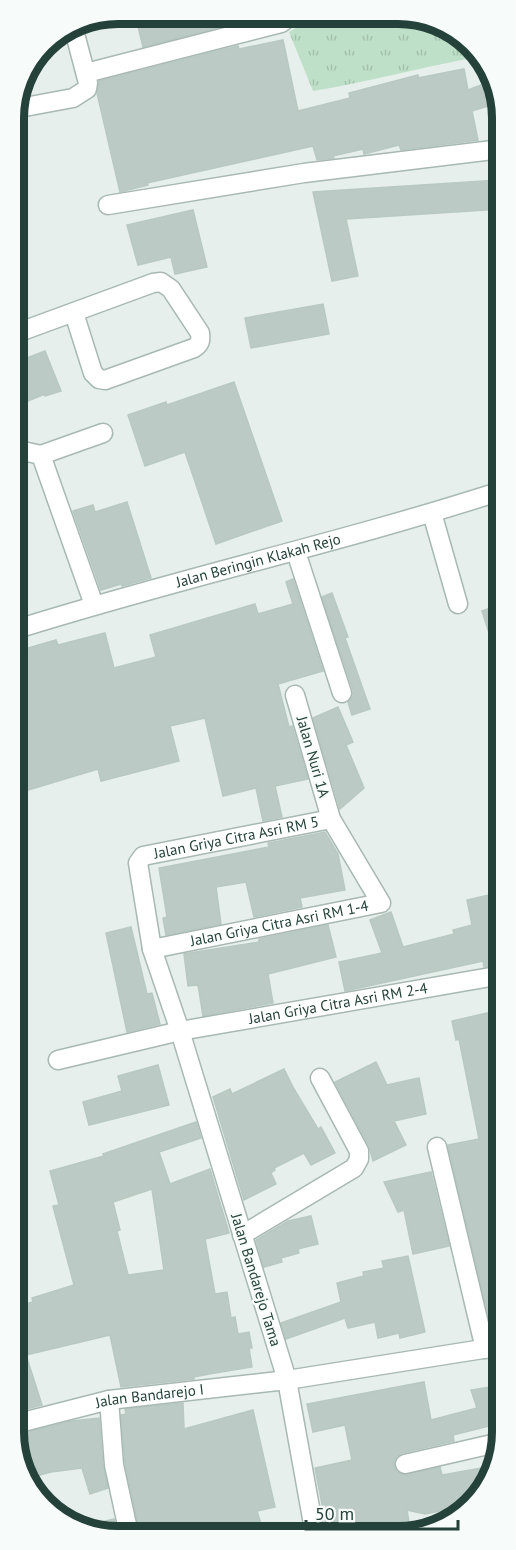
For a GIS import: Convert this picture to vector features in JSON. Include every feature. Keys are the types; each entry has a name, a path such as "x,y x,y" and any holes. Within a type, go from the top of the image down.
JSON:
{"street":[{"path":"86,73 266,24"},
{"path":"25,108 73,98 87,89 86,73 75,35"},
{"path":"108,205 304,173 492,150"},
{"path":"24,330 161,282 171,289 200,333 200,344 105,380 99,379 93,373 74,313"},
{"path":"24,451 41,455 103,433"},
{"path":"41,455 94,605"},
{"name":"Jalan Beringin Klakah Rejo","path":"24,627 94,605 296,552 492,494"},
{"path":"432,513 458,604"},
{"path":"296,552 342,693"},
{"name":"Jalan Nuri 1A","path":"296,695 331,819"},
{"name":"Jalan Griya Citra Asri RM 5","path":"140,858 331,819"},
{"name":"Jalan Griya Citra Asri RM 1-4","path":"152,949 381,904 381,899 331,819"},
{"name":"Jalan Bandarejo Tama","path":"140,858 138,863 152,949 180,1031 287,1380 314,1526"},
{"name":"Jalan Griya Citra Asri RM 2-4","path":"58,1060 180,1031 492,977"},
{"path":"242,1235 354,1168 359,1159 359,1151 320,1078"},
{"path":"437,1147 492,1341"},
{"name":"Jalan Bandarejo I","path":"24,1422 109,1400 287,1380 492,1348"},
{"path":"109,1400 114,1465 127,1526"},
{"path":"405,1464 491,1444"}],"green space":[{"path":"302,24 417,26 450,40 465,51 470,58 313,91 289,32"}],"building":[{"path":"137,24 220,24 221,27 143,47"},
{"path":"283,40 298,111 350,98 349,93 418,75 418,78 464,69 468,90 485,84 491,105 472,111 478,140 401,150 399,145 364,154 363,149 333,156 334,158 317,160 313,146 147,183 148,185 120,192 97,93 99,81 238,46 239,49"},
{"path":"492,180 492,210 346,219 358,276 332,281 313,192"},
{"path":"193,210 207,267 175,274 171,257 138,265 127,225"},
{"path":"323,304 329,334 251,348 245,318"},
{"path":"24,350 27,358 45,351 61,391 28,401 27,397 24,398"},
{"path":"234,382 282,521 216,544 185,452 145,466 128,415 166,402 167,405"},
{"path":"127,502 151,578 101,590 73,511 93,505 95,512"},
{"path":"293,579 323,671 278,684 289,727 292,726 308,779 275,786 282,817 263,821 256,788 223,796 205,718 170,726 179,761 101,781 98,769 24,791 24,649 56,640 58,645 105,633 114,668 156,657 150,635 255,604 258,614 293,604 286,582"},
{"path":"332,593 370,709 352,715 348,702 353,696 353,690 322,597"},
{"path":"492,607 492,642 482,611"},
{"path":"338,707 353,742 346,745 364,788 340,809 313,718"},
{"path":"325,832 338,854 345,890 300,898 302,907 254,917 246,882 216,887 221,924 166,935 163,918 167,917 159,868 269,847 268,843"},
{"path":"492,894 492,966 484,967 483,961 345,991 339,962 382,953 370,920 391,912 403,947 454,934 453,930 472,925 467,900"},
{"path":"328,925 336,957 268,974 273,1003 203,1016 198,985 188,986 184,954 259,942 259,939"},
{"path":"131,927 147,994 152,993 160,1024 127,1032 106,933"},
{"path":"492,1012 492,1038 489,1039 492,1053 492,1332 448,1145 479,1139 459,1039 456,1040 452,1021"},
{"path":"376,1062 387,1085 419,1078 426,1114 394,1121 406,1145 373,1161 369,1146 335,1082"},
{"path":"158,1065 169,1105 89,1125 83,1102 122,1091 118,1076"},
{"path":"284,1069 318,1129 321,1127 335,1153 311,1165 304,1153 274,1168 275,1170 271,1173 276,1184 244,1200 213,1097 230,1089 232,1094"},
{"path":"196,1122 201,1138 159,1152 170,1184 210,1169 229,1233 205,1239 215,1294 227,1292 231,1318 235,1317 238,1334 249,1332 252,1367 194,1377 194,1379 121,1387 110,1335 26,1355 42,1405 24,1410 24,1304 33,1302 32,1298 74,1285 53,1206 59,1205 50,1171 104,1156 103,1154","holes":["152,1189 164,1270 128,1275 117,1231 120,1230 113,1202"]},
{"path":"431,1172 449,1246 413,1254 404,1210 398,1212 384,1182"},
{"path":"311,1216 318,1244 298,1249 299,1253 281,1258 282,1262 264,1267 256,1240 288,1221"},
{"path":"408,1256 425,1332 400,1338 399,1333 378,1338 375,1322 348,1328 345,1318 286,1339 281,1323 341,1302 337,1283 364,1276 363,1272 384,1268 382,1261"},
{"path":"424,1382 431,1420 477,1408 471,1390 492,1387 492,1433 490,1433 489,1426 453,1435 454,1441 402,1453 394,1461 396,1471 402,1475 440,1467 442,1475 481,1468 482,1473 469,1494 451,1509 425,1514 407,1510 409,1525 326,1526 315,1468 352,1460 345,1425 313,1432 307,1404"},
{"path":"183,1403 184,1429 253,1410 275,1507 257,1511 262,1526 138,1526 125,1463 121,1415 126,1414 125,1409"},
{"path":"99,1418 103,1466 108,1488 90,1494 82,1468 36,1476 26,1451 24,1433 72,1421"},
{"path":"114,1519 116,1526 99,1524 97,1523"}]}
